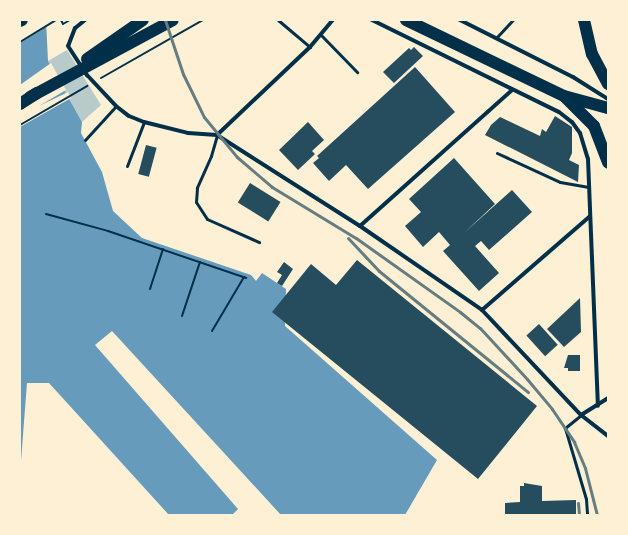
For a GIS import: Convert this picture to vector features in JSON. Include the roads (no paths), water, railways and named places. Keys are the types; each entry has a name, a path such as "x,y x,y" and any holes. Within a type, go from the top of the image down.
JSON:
{"highway":[{"path":"25,100 144,20"},
{"path":"25,100 173,20"},
{"path":"406,20 564,96 608,108"},
{"path":"584,20 592,54 608,84"},
{"path":"564,96 594,126 608,162"}],"street":[{"path":"85,20 75,28 68,46 87,75 116,106 129,116 144,122 188,133 217,135 360,226 482,310 581,415 608,436"},
{"path":"217,135 310,47 333,20"},
{"path":"372,20 559,112 572,122 580,133 588,159 598,406"},
{"path":"460,20 573,77 608,99"},
{"path":"360,226 512,90"},
{"path":"482,310 590,216"},
{"path":"581,415 598,406 608,398"}],"lane":[{"path":"278,20 310,47"},
{"path":"496,38 513,20"},
{"path":"321,35 357,72"},
{"path":"85,140 116,106"},
{"path":"127,166 144,122"},
{"path":"217,135 211,156 197,188 196,202 207,219 259,242"},
{"path":"497,153 560,182 589,187"},
{"path":"581,415 565,428 586,499 587,515"}],"water":[{"path":"20,20 46,20 48,61 82,122 81,133 102,172 113,211 142,238 251,275 256,281 262,273 286,289 285,326 437,460 405,515 281,515 112,331 95,345 238,509 232,515 169,515 49,383 27,383 20,474"}],"railway":[{"path":"165,20 183,74 204,117 237,157 272,187 356,238 460,312 480,328 527,379 552,409 574,442 585,468 597,515"},
{"path":"348,238 379,271 528,392"},
{"path":"578,503 579,515"}]}
